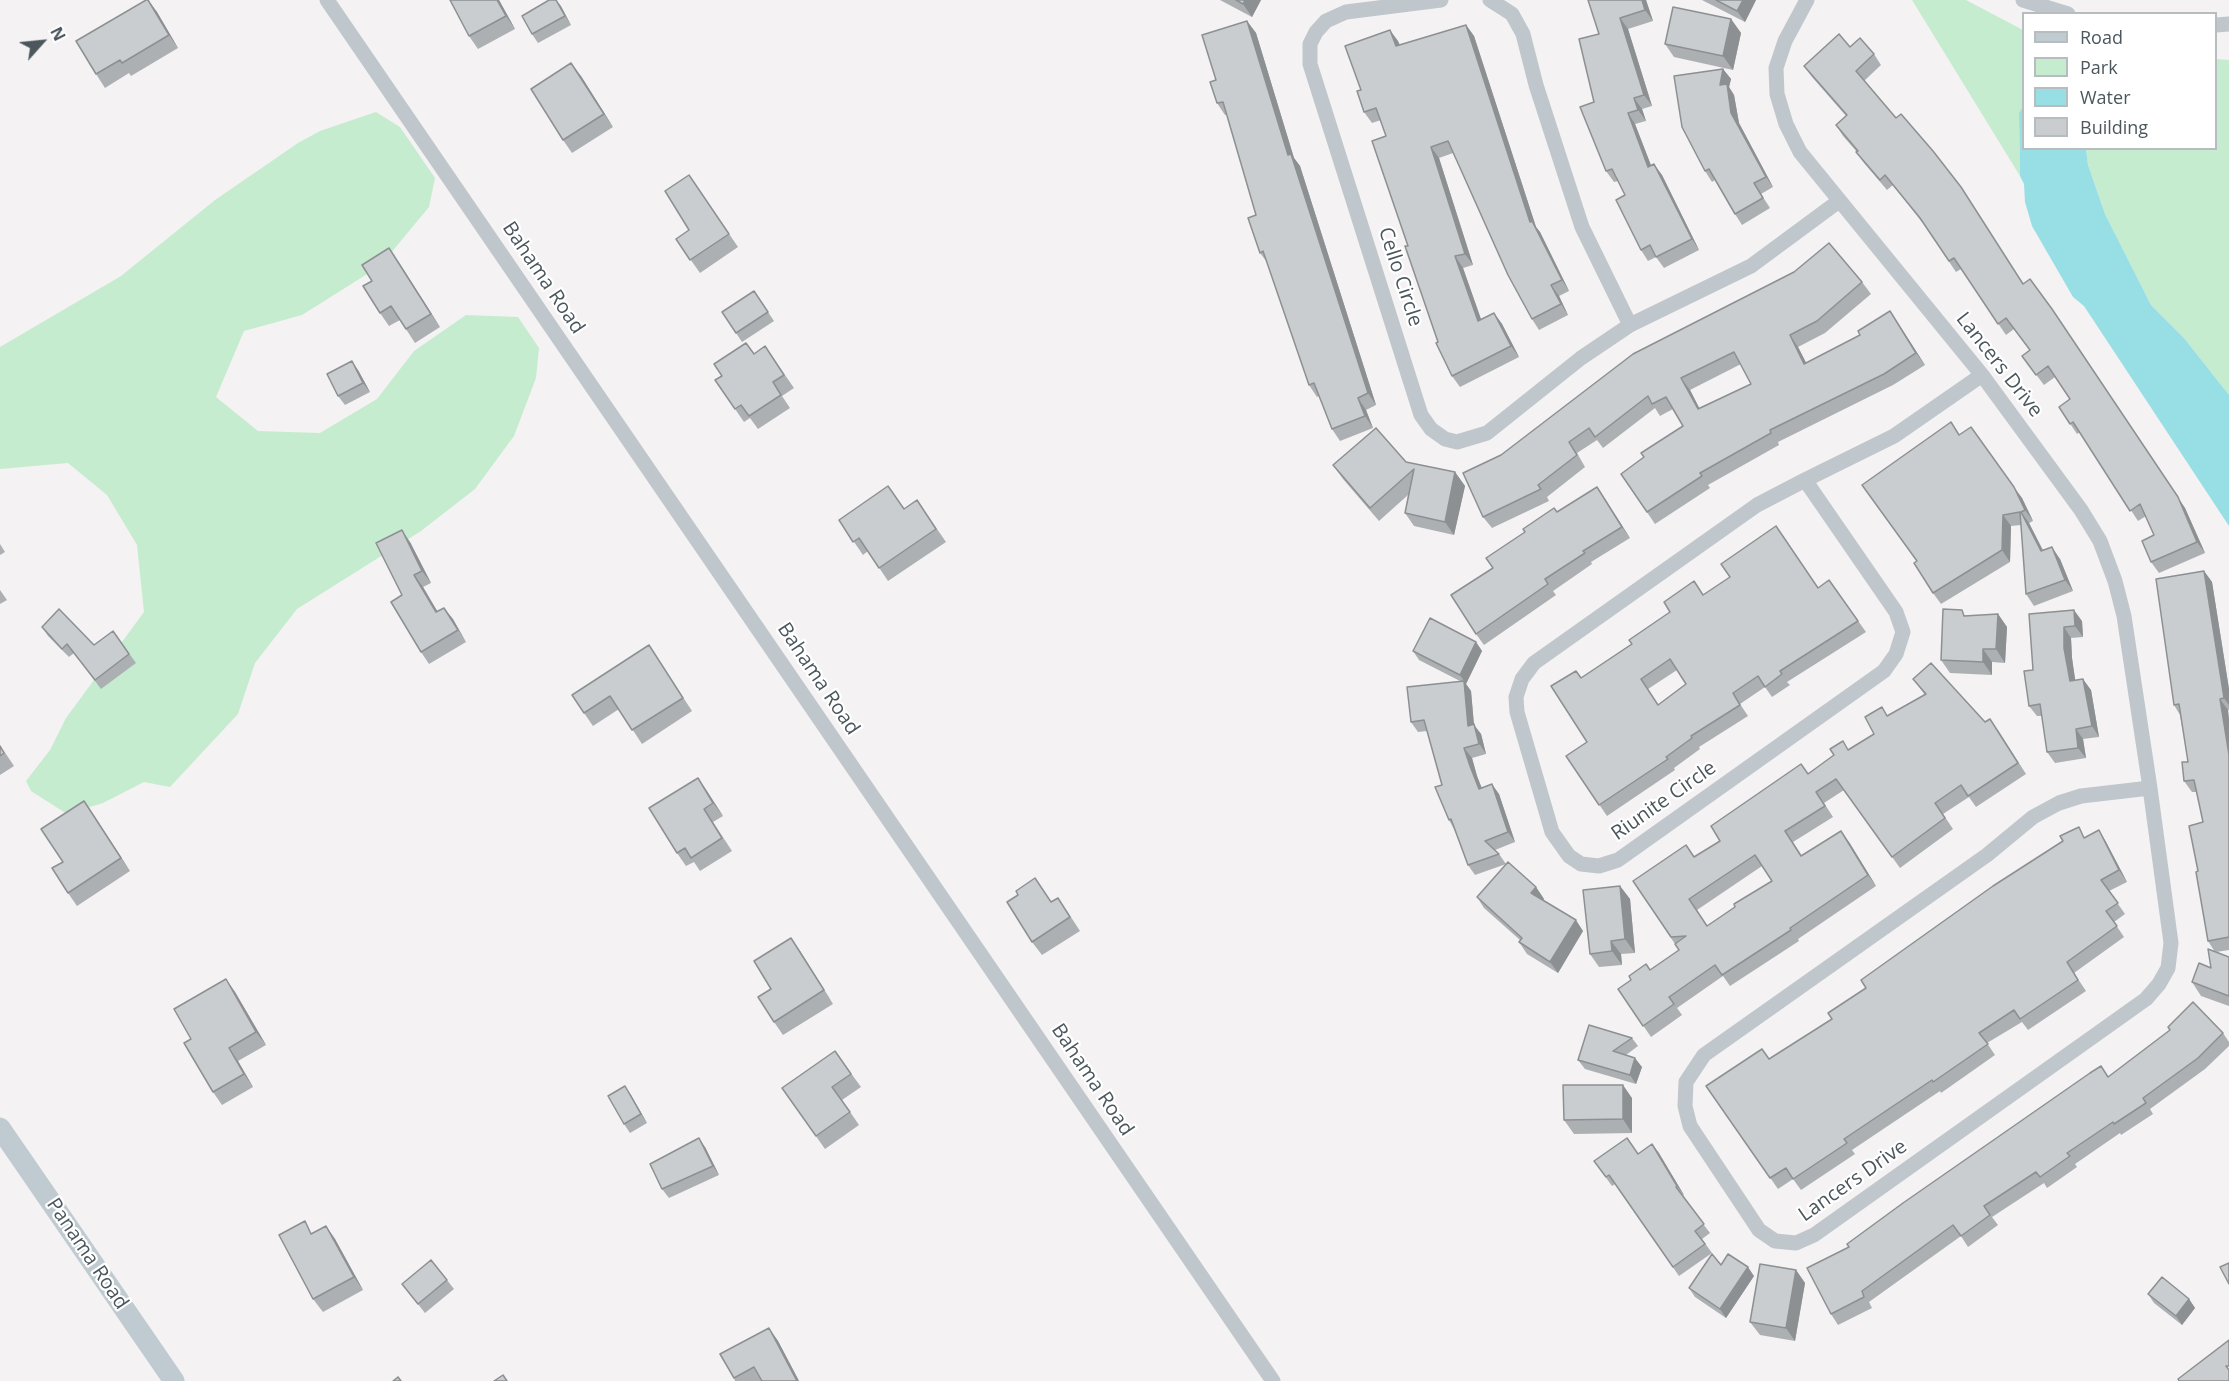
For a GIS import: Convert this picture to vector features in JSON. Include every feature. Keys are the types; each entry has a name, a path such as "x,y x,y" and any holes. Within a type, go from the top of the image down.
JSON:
{"street":[{"name":"Bahama Road","path":"327,0 1273,1381"},
{"name":"Cello Circle","path":"1440,0 1346,12 1326,21 1316,32 1310,44 1310,64 1421,415 1431,429 1445,438 1457,442 1471,440 1487,433 1581,358 1630,325 1751,266 1839,201"},
{"path":"1490,0 1512,14 1523,34 1536,85 1582,227 1630,325"},
{"name":"Lancers Drive","path":"1808,0 1793,24 1776,68 1777,94 1786,124 1800,152 1983,375 2081,510 2100,541 2115,580 2124,616 2150,788 2171,943 2168,968 2159,984 2146,999 1814,1235 1796,1243 1775,1241 1759,1230 1690,1126 1685,1106 1686,1082 1704,1055 1987,855 2033,817 2059,803 2080,796 2150,788"},
{"path":"2023,0 2062,12"},
{"name":"Riunite Circle","path":"1805,480 1896,612 1903,632 1896,654 1884,671 1618,860 1599,866 1581,864 1569,856 1552,832 1517,712 1516,697 1522,679 1534,663 1757,505 1805,480 1894,436 1983,375"},
{"name":"Panama Road","path":"0,1128 174,1381"}],"green space":[{"path":"1912,0 1966,0 2022,29 2022,108 2019,113 2020,176"},
{"path":"2217,59 2229,60 2229,395 2184,338 2151,305 2105,214 2088,165 2086,150 2217,150"},
{"path":"376,112 400,127 435,178 429,207 380,266 302,315 244,331 216,397 258,431 320,433 377,399 414,351 466,315 518,317 539,348 536,378 514,436 475,489 421,531 297,609 255,663 238,714 170,787 144,782 103,803 67,814 31,791 26,781 50,750 66,718 144,612 137,545 107,495 68,463 0,469 0,347 121,276 215,200 298,143 320,131"}],"water":[{"path":"2022,108 2022,150 2086,150 2088,165 2105,214 2151,305 2184,338 2229,395 2229,526 2084,306 2073,297 2032,226 2025,202 2024,184 2020,176 2019,113"}],"building":[{"path":"146,0 169,35 122,63 120,60 96,74 76,41"},
{"path":"450,0 497,0 506,16 469,36"},
{"path":"549,0 556,0 565,16 532,34 522,16"},
{"path":"1588,0 1642,0 1645,10 1620,18 1644,95 1634,98 1638,110 1628,113 1648,167 1654,164 1692,239 1656,257 1650,245 1641,250 1616,200 1625,195 1612,169 1606,171 1580,107 1594,102 1579,39 1599,34"},
{"path":"1716,0 1743,0 1737,11"},
{"path":"1673,7 1731,19 1723,56 1665,44"},
{"path":"1247,21 1288,155 1291,154 1368,393 1358,398 1365,416 1332,429 1314,383 1309,385 1263,251 1260,253 1248,218 1256,215 1223,102 1217,103 1210,82 1216,80 1202,35"},
{"path":"1466,25 1530,222 1532,221 1562,280 1551,285 1561,304 1532,319 1508,275 1448,141 1431,147 1465,254 1455,256 1478,321 1494,313 1511,346 1452,376 1436,343 1438,342 1405,246 1408,246 1372,141 1386,136 1376,108 1364,112 1357,91 1361,90 1345,46 1390,30 1396,46"},
{"path":"1839,34 1850,47 1860,38 1874,54 1856,71 1896,118 1901,114 1933,151 1961,187 2023,284 2030,279 2052,309 2178,497 2197,542 2151,562 2142,541 2154,535 2140,504 2130,511 2073,422 2070,424 2059,407 2070,399 2048,366 2036,375 2022,356 2030,350 2006,318 1998,324 1954,258 1949,261 1920,218 1885,175 1880,180 1836,125 1847,115 1804,66"},
{"path":"571,63 604,114 563,140 531,89"},
{"path":"1723,69 1720,85 1727,84 1731,113 1766,177 1754,183 1763,198 1735,214 1709,169 1705,171 1682,127 1674,76"},
{"path":"689,175 729,234 690,260 676,239 689,230 665,191"},
{"path":"1829,243 1862,282 1817,321 1790,335 1804,364 1860,335 1858,331 1890,311 1916,353 1884,374 1770,430 1771,433 1700,473 1702,476 1647,512 1621,474 1644,457 1641,453 1683,426 1666,397 1652,404 1648,396 1595,437 1589,428 1569,442 1577,455 1538,485 1541,489 1483,517 1463,473 1501,455 1633,354 1794,272","holes":["1734,352 1751,384 1698,409 1681,378"]},
{"path":"389,248 431,314 406,329 391,306 380,313 363,286 372,281 362,265"},
{"path":"754,291 768,312 736,333 722,312"},
{"path":"746,343 754,354 765,346 784,375 773,382 781,395 749,416 741,405 735,409 715,380 722,376 714,364"},
{"path":"352,361 363,383 338,396 327,374"},
{"path":"1951,422 1959,435 1971,427 2014,487 2025,510 2021,512 2041,551 2052,547 2065,580 2026,594 2020,512 2003,515 2002,550 1933,593 1914,563 1917,561 1862,485"},
{"path":"1376,428 1406,462 1455,472 1445,522 1405,513 1414,469 1370,508 1333,465"},
{"path":"888,486 904,509 917,500 936,529 879,568 859,538 853,542 839,520"},
{"path":"1597,487 1622,527 1583,551 1585,553 1545,579 1548,584 1476,634 1451,595 1493,568 1486,558 1525,532 1523,529 1554,508 1557,512"},
{"path":"1776,526 1818,588 1829,580 1858,621 1780,671 1782,674 1765,687 1758,676 1733,693 1740,705 1691,736 1692,738 1666,757 1668,759 1599,805 1566,756 1587,742 1551,686 1576,671 1581,678 1632,644 1629,640 1670,612 1664,602 1694,581 1703,595 1730,577 1721,564","holes":["1670,659 1686,684 1658,705 1641,679"]},
{"path":"402,530 422,571 414,575 436,612 444,608 458,630 421,652 391,602 402,595 376,543"},
{"path":"2204,571 2224,698 2220,699 2229,755 2229,937 2208,941 2189,826 2203,822 2194,780 2184,781 2182,762 2188,762 2179,704 2174,705 2156,579"},
{"path":"59,609 94,645 113,631 129,654 95,680 67,644 62,649 42,627"},
{"path":"1943,609 1962,610 1964,616 1998,614 1996,649 1983,649 1983,662 1941,660"},
{"path":"2074,610 2075,626 2064,627 2064,648 2070,681 2083,679 2092,726 2076,729 2078,748 2047,752 2040,704 2029,706 2024,671 2033,670 2029,614"},
{"path":"1430,618 1476,642 1460,675 1413,651"},
{"path":"649,645 683,698 632,730 610,696 584,713 572,695"},
{"path":"1931,663 1985,722 1990,719 2018,763 1968,796 1961,785 1935,803 1945,818 1892,857 1836,779 1816,792 1825,806 1785,831 1801,856 1841,831 1868,875 1790,928 1791,930 1722,975 1715,965 1669,997 1674,1004 1643,1026 1618,989 1631,980 1629,976 1646,964 1650,970 1679,950 1675,944 1686,936 1671,937 1633,881 1686,845 1694,857 1720,841 1711,826 1801,764 1808,774 1834,755 1830,749 1843,741 1848,750 1874,734 1865,717 1882,707 1887,716 1926,694 1913,679","holes":["1755,855 1772,881 1734,904 1735,907 1707,926 1689,899"]},
{"path":"1464,681 1468,726 1474,724 1479,744 1464,748 1479,789 1492,784 1508,832 1485,841 1499,854 1468,865 1451,819 1449,820 1435,787 1442,785 1424,720 1411,722 1407,687"},
{"path":"698,778 713,803 704,809 722,838 691,858 685,848 677,853 649,808"},
{"path":"84,801 121,858 68,893 52,868 63,862 41,829"},
{"path":"2079,827 2084,838 2099,830 2119,870 2101,880 2118,903 2106,911 2117,926 2067,962 2078,980 2020,1019 2014,1010 1979,1033 1988,1044 1844,1139 1847,1143 1793,1179 1786,1168 1770,1178 1706,1086 1762,1049 1769,1059 1832,1019 1828,1013 1866,988 1861,980 1993,886 2063,841 2060,836"},
{"path":"1508,862 1536,887 1531,893 1576,920 1550,962 1519,942 1522,938 1477,897"},
{"path":"1035,878 1051,902 1058,898 1070,917 1032,942 1007,902 1018,895 1016,891"},
{"path":"1620,886 1625,939 1611,941 1612,951 1590,954 1583,890"},
{"path":"791,938 824,990 774,1022 758,997 771,989 754,961"},
{"path":"2208,949 2229,957 2229,996 2192,982 2199,963 2211,968"},
{"path":"226,979 256,1032 229,1048 244,1074 213,1092 184,1043 191,1039 174,1009"},
{"path":"2193,1002 2223,1033 2198,1058 2143,1098 2146,1103 2067,1153 2070,1156 2040,1177 2036,1172 1984,1206 1990,1215 1961,1236 1953,1225 1862,1291 1864,1297 1831,1314 1807,1268 1849,1247 1847,1244 1903,1203 2101,1066 2108,1077 2170,1030 2168,1027"},
{"path":"1589,1025 1632,1038 1613,1051 1635,1058 1630,1075 1578,1060"},
{"path":"835,1051 851,1074 832,1087 850,1112 816,1136 782,1088"},
{"path":"1563,1085 1623,1085 1623,1119 1564,1120"},
{"path":"625,1086 641,1114 624,1124 608,1096"},
{"path":"699,1138 713,1166 662,1189 650,1164"},
{"path":"1627,1138 1638,1154 1652,1144 1676,1187 1704,1224 1695,1231 1705,1244 1673,1267 1609,1175 1606,1177 1594,1161"},
{"path":"305,1221 311,1234 326,1226 354,1277 313,1299 279,1235"},
{"path":"1712,1254 1721,1265 1728,1254 1748,1267 1720,1309 1689,1288"},
{"path":"431,1260 447,1280 418,1304 402,1284"},
{"path":"2229,1263 2229,1284 2220,1267"},
{"path":"1760,1264 1796,1270 1786,1328 1750,1322"},
{"path":"2162,1277 2189,1299 2176,1316 2148,1294"},
{"path":"769,1328 797,1381 762,1381 754,1367 734,1378 720,1354"},
{"path":"2229,1340 2229,1366 2226,1366 2229,1370 2229,1381 2179,1381 2178,1379"},
{"path":"503,1375 507,1381 494,1381"}]}
